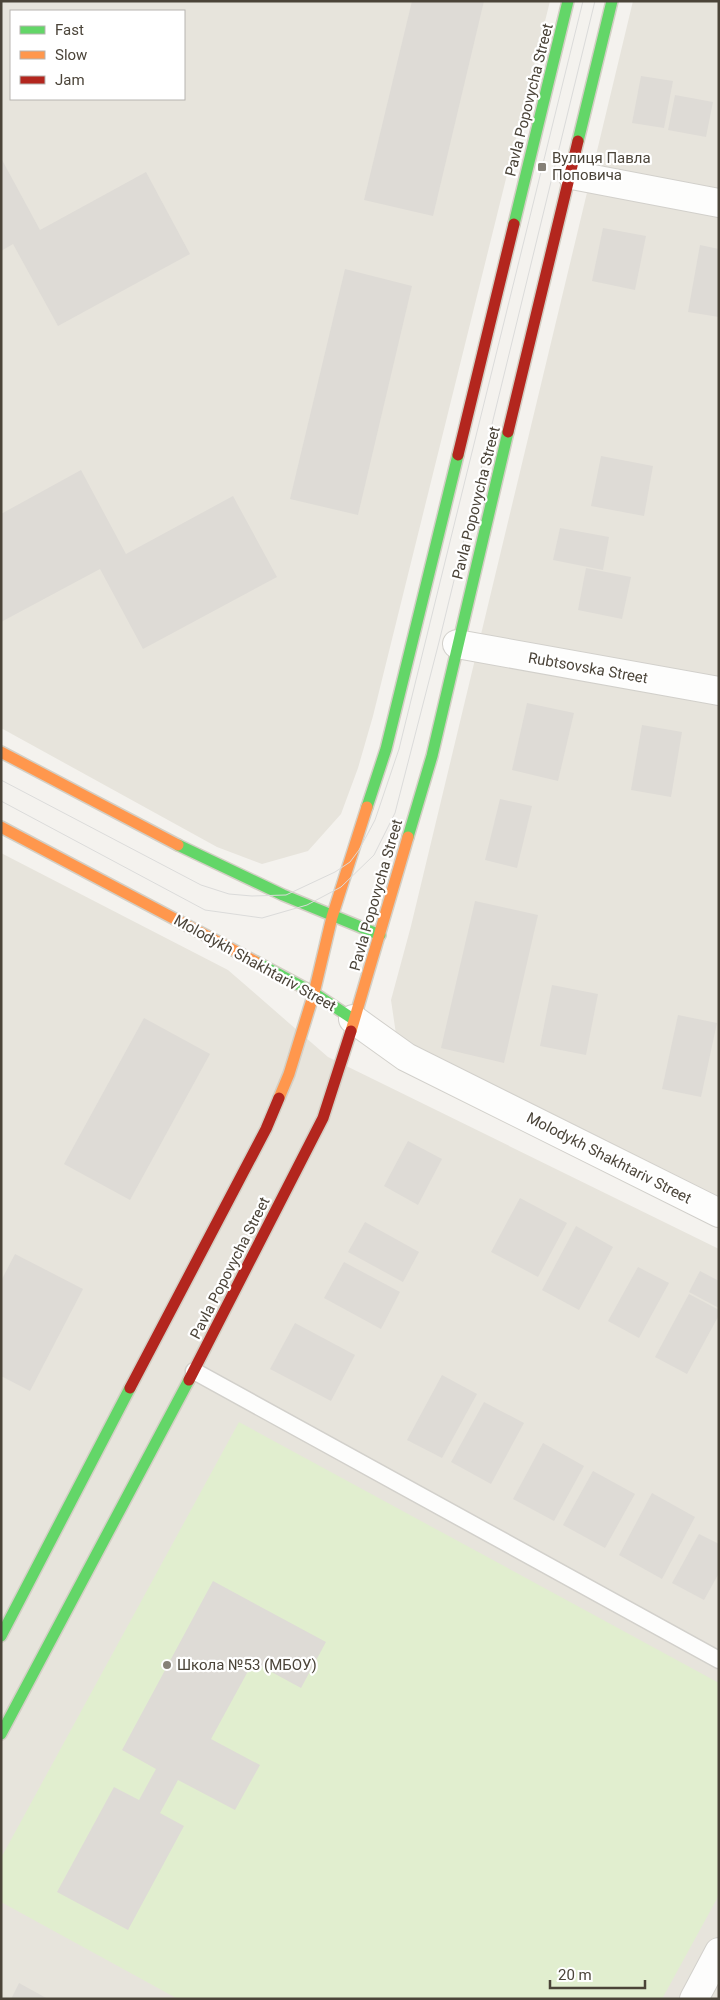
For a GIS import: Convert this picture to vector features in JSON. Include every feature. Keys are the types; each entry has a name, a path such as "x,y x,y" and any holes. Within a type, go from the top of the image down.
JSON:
{"main road":[{"name":"Pavla Popovycha Street","path":"1,1636 266,1129 289,1074 314,993 332,917 386,749 568,1"},
{"name":"Pavla Popovycha Street","path":"1,1734 194,1371 323,1118 368,976 432,756 457,644 572,175 612,1"},
{"path":"1,752 214,863 332,917 380,934"},
{"name":"Molodykh Shakhtariv Street","path":"1,827 314,993 353,1019"}],"street":[{"path":"572,175 719,203"},
{"name":"Rubtsovska Street","path":"457,644 719,691"},
{"name":"Molodykh Shakhtariv Street","path":"353,1019 406,1057 719,1213"},
{"path":"694,1999 719,1952"}],"lane":[{"path":"194,1371 719,1660"}],"shaded area":[{"path":"1,1 550,1 373,716 358,768 341,814 308,851 262,864 217,847 1,728"},
{"path":"633,1 719,1 719,1209 417,1052 396,1034 391,1000 411,926"},
{"path":"1,853 228,970 328,1057 719,1249 719,1999 1,1999"}],"green space":[{"path":"239,1422 719,1683 719,1895 662,1999 178,1999 1,1902 1,1858"}],"building":[{"path":"412,1 484,1 433,216 364,200"},
{"path":"641,76 673,81 664,128 632,123"},
{"path":"675,95 713,102 706,137 668,130"},
{"path":"1,158 40,230 146,172 190,254 58,326 13,244 1,251"},
{"path":"603,228 646,236 635,290 592,281"},
{"path":"700,245 719,249 719,317 688,312"},
{"path":"345,269 412,286 358,515 290,499"},
{"path":"601,456 653,466 644,516 591,506"},
{"path":"81,470 126,554 233,496 277,577 143,649 100,569 1,622 1,514"},
{"path":"560,528 609,537 603,570 553,560"},
{"path":"586,568 631,577 622,619 578,610"},
{"path":"527,703 574,713 558,781 512,770"},
{"path":"642,725 682,732 671,797 631,790"},
{"path":"500,799 532,806 517,868 485,860"},
{"path":"475,901 538,915 504,1063 441,1048"},
{"path":"552,985 598,994 586,1055 540,1046"},
{"path":"678,1015 717,1023 701,1097 662,1089"},
{"path":"144,1018 210,1054 130,1200 64,1164"},
{"path":"408,1141 442,1159 418,1205 384,1186"},
{"path":"520,1198 567,1223 538,1277 491,1252"},
{"path":"365,1222 419,1252 403,1282 348,1252"},
{"path":"576,1226 613,1247 579,1310 542,1290"},
{"path":"15,1254 83,1289 30,1391 1,1376 1,1281"},
{"path":"344,1262 400,1292 381,1329 324,1298"},
{"path":"638,1267 669,1283 639,1338 608,1321"},
{"path":"700,1271 719,1281 719,1308 689,1292"},
{"path":"689,1294 719,1310 719,1315 687,1374 655,1357"},
{"path":"295,1323 355,1355 331,1401 270,1369"},
{"path":"442,1375 477,1394 442,1458 407,1440"},
{"path":"484,1402 524,1423 491,1484 451,1462"},
{"path":"543,1443 584,1466 554,1521 513,1499"},
{"path":"593,1471 635,1494 605,1548 563,1525"},
{"path":"652,1493 695,1517 662,1579 619,1555"},
{"path":"699,1534 719,1544 719,1573 704,1600 672,1583"},
{"path":"213,1581 326,1642 301,1688 253,1662 211,1739 260,1765 235,1810 178,1780 160,1813 184,1826 128,1930 57,1892 114,1787 139,1800 156,1769 122,1750"},
{"path":"19,1983 48,1999 11,1999"}],"tram line":[{"path":"1,780 201,885 229,894 252,896 286,895 335,872 350,862 359,850 375,820 399,749 583,1"},
{"path":"1,801 205,910 262,918 307,905 341,887 374,855 395,813 439,642 595,1"}],"traffic: fast":[{"path":"514,224 568,1"},
{"path":"578,141 612,1"},
{"path":"408,837 432,756 508,432"},
{"path":"367,807 386,749 458,455"},
{"path":"178,845 283,895 380,935"},
{"path":"256,962 314,993 353,1019"},
{"path":"1,1734 189,1380"},
{"path":"1,1636 130,1388"}],"traffic: slow":[{"path":"1,752 178,845"},
{"path":"279,1098 289,1074 314,993 332,917 367,807"},
{"path":"1,827 256,962"},
{"path":"351,1031 408,837"}],"traffic: jam":[{"path":"508,432 578,141"},
{"path":"458,455 514,224"},
{"path":"189,1380 323,1118 351,1031"},
{"path":"130,1388 266,1129 279,1098"}],"place":[{"name":"Вулиця Павла Поповича","path":"542,167"},
{"name":"Школа №53 (МБОУ)","path":"167,1665"}]}
